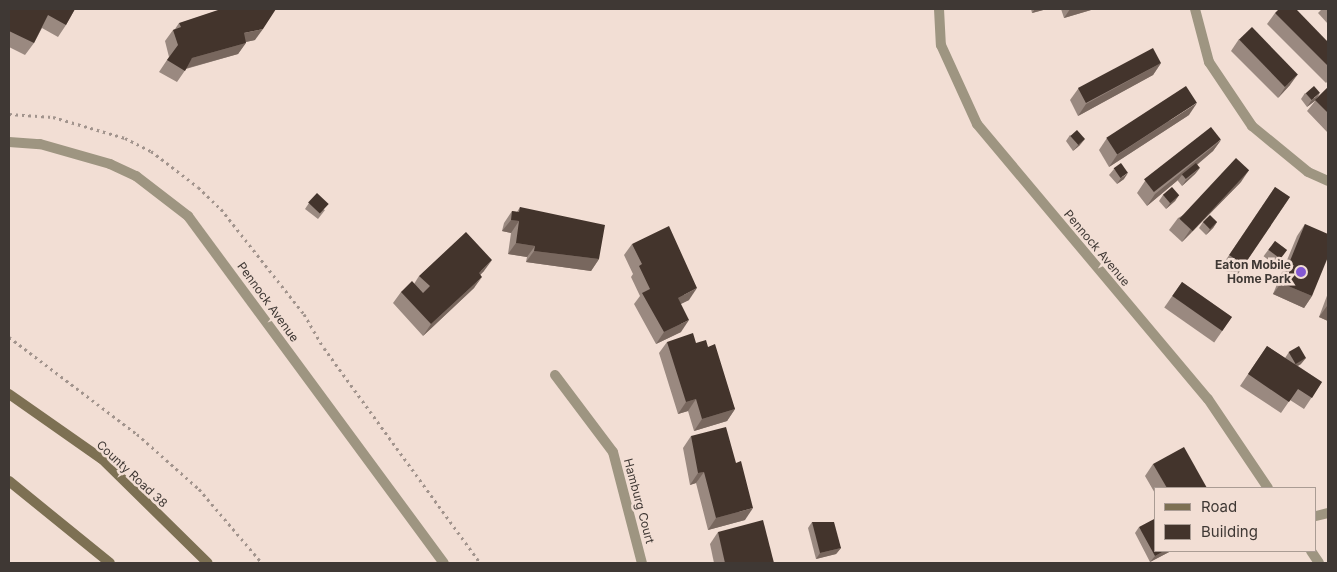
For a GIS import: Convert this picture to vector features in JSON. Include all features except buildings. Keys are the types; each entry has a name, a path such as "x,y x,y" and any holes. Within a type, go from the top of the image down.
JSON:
{"main road":[{"name":"County Road 38","path":"9,394 102,459 208,563"},
{"path":"9,481 110,563"}],"street":[{"name":"Pennock Avenue","path":"939,9 941,46 977,124 1208,399 1267,487"},
{"path":"1195,9 1209,62 1252,126 1308,172 1328,181"},
{"name":"Pennock Avenue","path":"9,142 40,144 110,164 136,176 188,216 444,563"},
{"name":"Hamburg Court","path":"555,375 613,452 642,563"},
{"path":"1311,552 1319,563"}],"path":[{"path":"9,337 144,440 199,489 262,563"}],"place":[{"name":"Eaton Mobile Home Park","path":"1301,272"}]}
